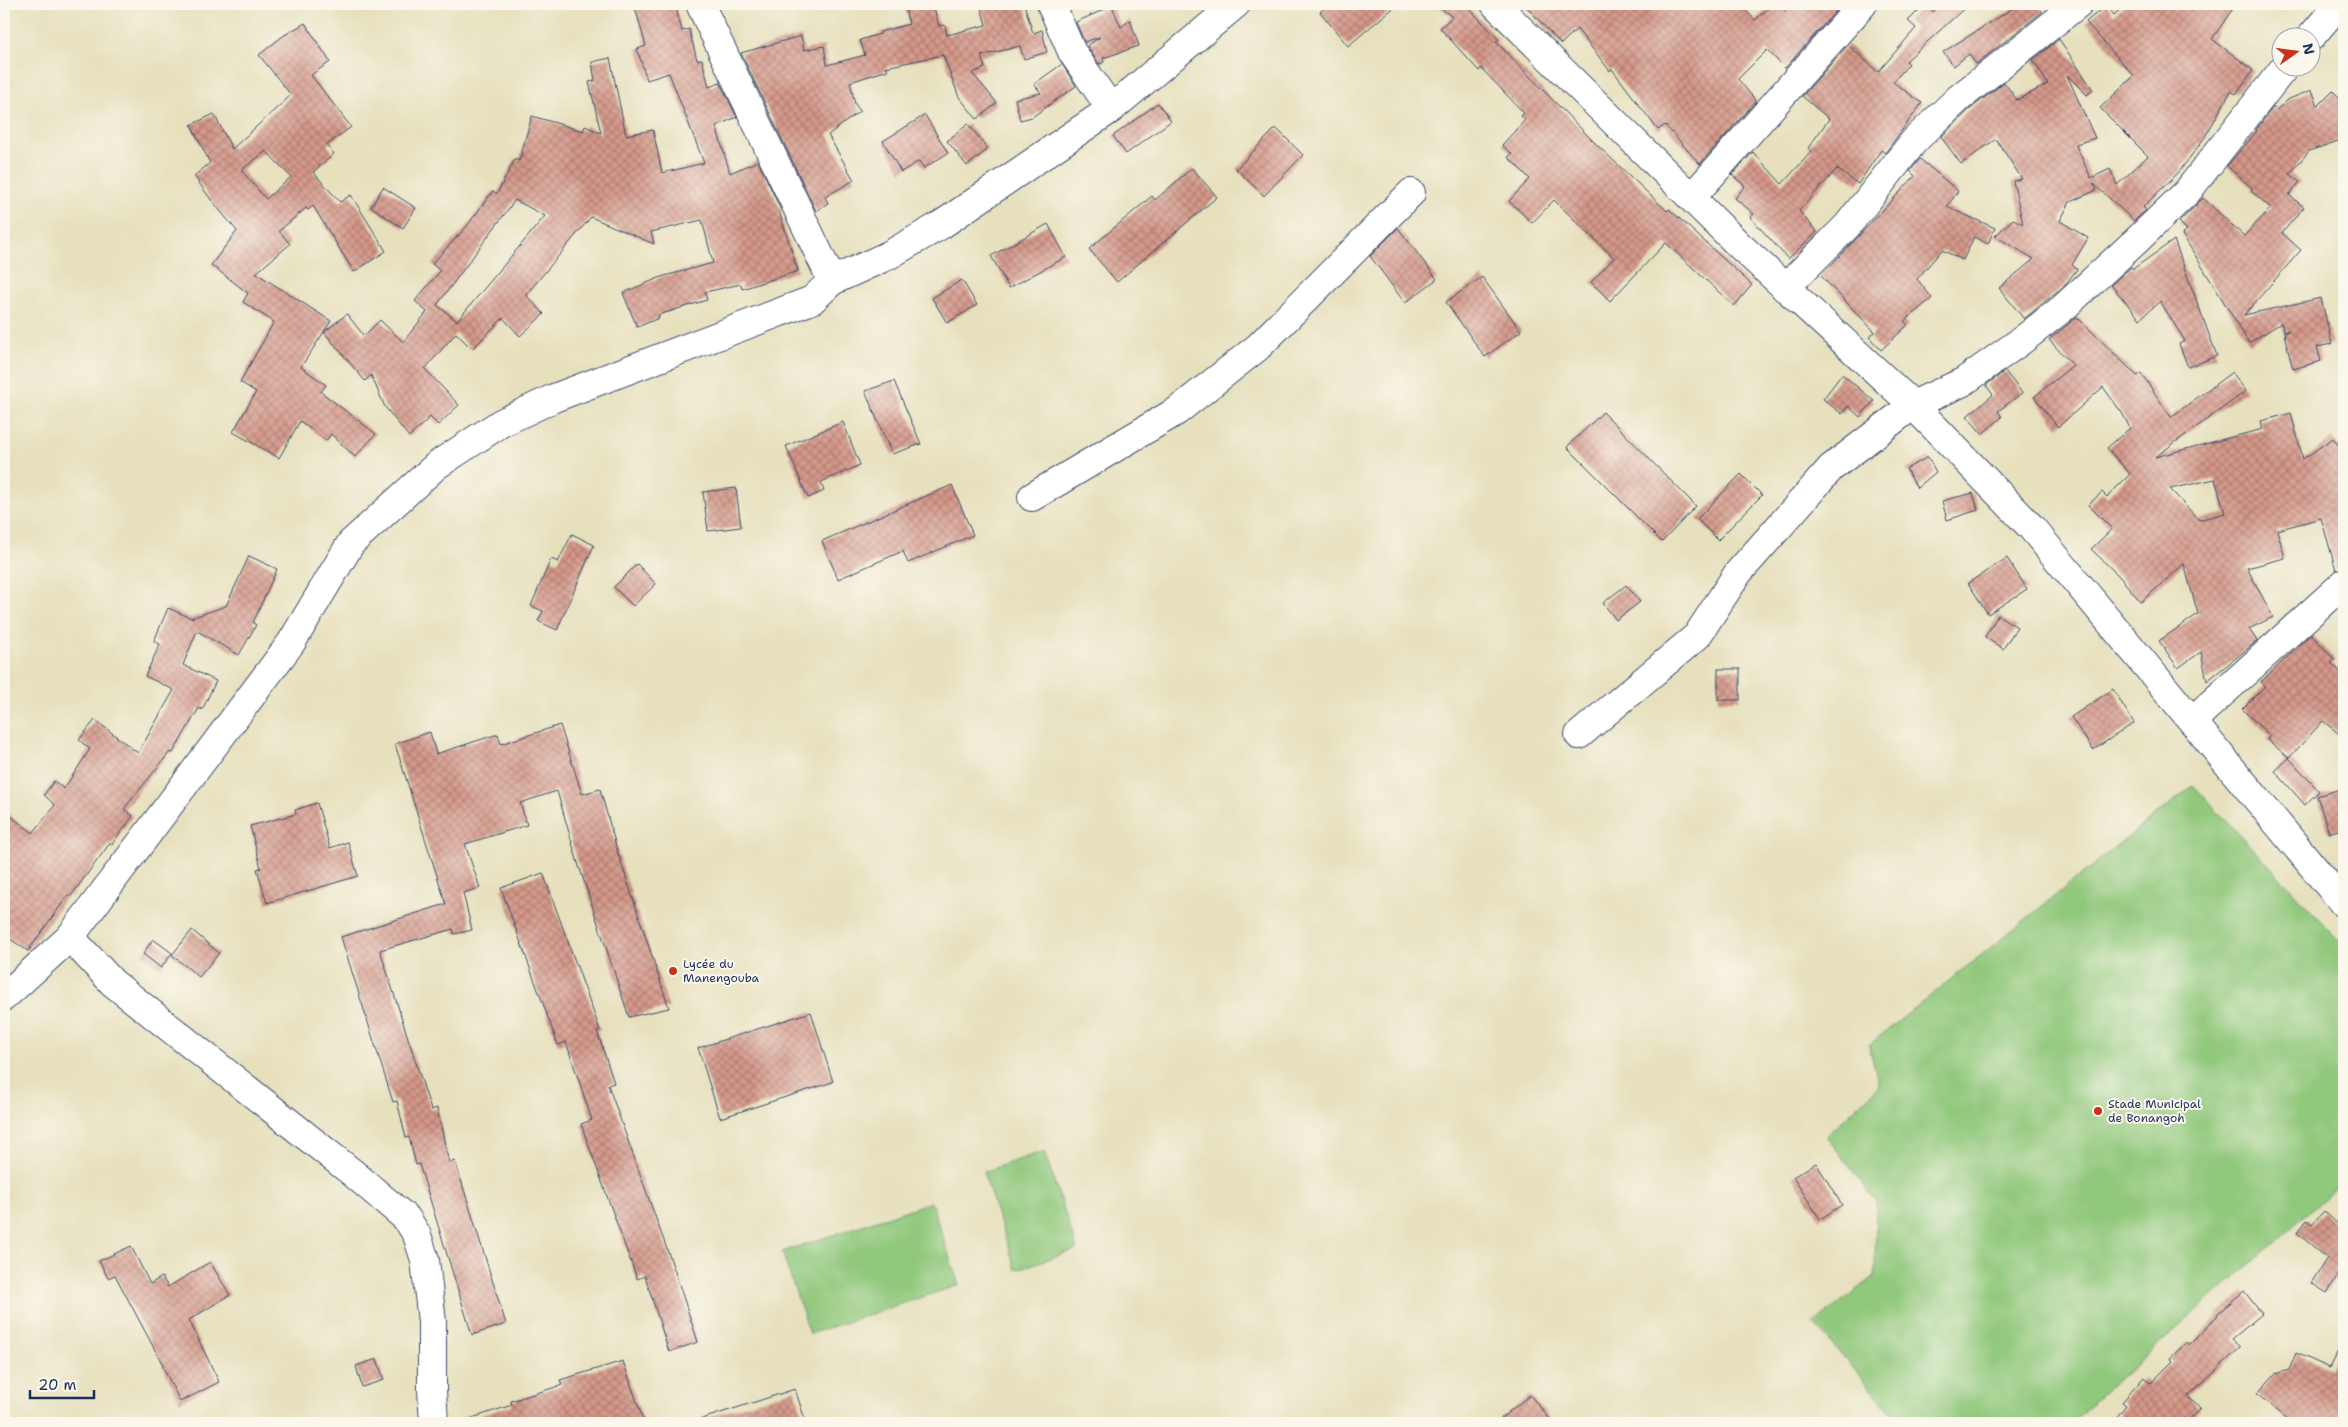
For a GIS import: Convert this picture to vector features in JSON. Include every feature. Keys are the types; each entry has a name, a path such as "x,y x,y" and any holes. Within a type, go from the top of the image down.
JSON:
{"street":[{"path":"700,4 832,281"},
{"path":"1051,4 1072,52 1111,109"},
{"path":"4,997 70,937 291,643 351,543 437,465 500,423 527,411 648,361 812,300 832,281 888,256 941,225 1111,109 1236,4"},
{"path":"1496,4 1785,288 1913,405 2031,527 2344,904"},
{"path":"1692,198 1863,4"},
{"path":"1785,288 1846,226 1915,140 1959,98 2078,4"},
{"path":"2319,28 2339,4"},
{"path":"1579,736 1697,636 1738,573 1831,468 1913,405 1963,382 2021,341 2070,302 2187,192 2276,78"},
{"path":"1032,497 1184,405 1258,347 1411,193"},
{"path":"2193,720 2344,583"},
{"path":"70,937 113,983 354,1174 407,1219 417,1235 425,1260 432,1322 434,1423"}],"green space":[{"name":"Stade Municipal de Bonangoh","path":"2193,785 2344,946 2344,1181 2070,1423 1901,1423 1814,1323 1875,1276 1876,1201 1826,1136 1879,1086 1869,1045"},
{"path":"1044,1151 1077,1249 1016,1270 983,1172"},
{"path":"931,1202 959,1285 810,1334 782,1252"}],"building":[{"path":"634,4 675,4 682,31 689,29 697,60 702,59 709,87 720,83 737,117 716,126 730,173 758,161 781,210 779,211 798,271 742,289 741,284 705,292 707,300 658,315 659,318 637,327 623,293 661,277 713,263 702,220 651,232 654,244 591,217 526,295 544,314 520,336 503,318 472,349 456,333 425,369 459,405 438,425 430,417 409,437 385,407 371,375 365,381 324,332 347,314 364,336 380,320 403,342 427,312 415,301 440,271 432,264 467,226 493,191 497,194 515,159 519,161 532,116 583,131 585,126 601,133 589,82 595,81 592,62 610,58 626,135 653,130 662,173 704,163 669,73 647,80 637,49 646,46","holes":["515,200 545,216 457,321 437,305"]},
{"path":"904,4 933,4 939,26 945,25 947,35 986,25 980,4 1024,4 1033,33 1042,30 1047,52 1024,59 1020,46 981,56 985,68 972,73 997,103 977,119 959,97 943,55 886,67 888,70 850,82 855,104 860,111 828,135 854,180 825,197 828,203 816,211 741,53 801,36 804,50 824,46 827,65 865,55 860,40 909,24"},
{"path":"1330,4 1398,4 1348,46 1320,12"},
{"path":"1436,4 1465,4 1499,40 1496,42 1597,145 1667,211 1669,209 1752,285 1734,306 1666,243 1610,301 1591,282 1614,258 1554,200 1532,223 1509,201 1530,179 1508,157 1512,154 1502,145 1525,120 1521,116 1524,113 1481,68 1479,71 1440,28 1452,17"},
{"path":"1524,4 1740,4 1755,20 1773,4 1779,4 1787,13 1795,4 1842,4 1785,68 1767,50 1738,79 1756,101 1700,164 1665,125 1658,130 1612,69 1610,71 1577,29 1561,44"},
{"path":"1925,4 1933,12 1942,4 1969,4 1906,61 1909,64 1893,82 1922,103 1885,153 1881,150 1858,184 1837,169 1799,211 1817,232 1788,259 1750,217 1754,214 1735,198 1745,186 1732,175 1753,152 1782,184 1812,151 1808,148 1829,119 1802,96 1848,45 1878,72 1916,28 1908,21"},
{"path":"2020,4 2037,4 2042,12 1976,64 1969,54 1954,66 1943,52"},
{"path":"2126,4 2236,4 2212,39 2253,70 2236,94 2231,91 2205,137 2179,172 2143,207 2146,210 2134,221 2093,183 2097,190 2070,202 2060,221 2088,238 2072,265 2077,269 2066,284 2024,319 1999,288 2034,259 1995,236 2013,219 2023,224 2013,181 2022,179 1996,139 1961,164 1941,137 1969,110 2004,82 2017,100 2048,84 2033,60 2059,39 2093,90 2087,95 2067,75 2095,138 2076,144 2077,148 2091,178 2110,169 2117,185 2148,156 2100,108 2134,76 2086,22 2106,5 2114,15"},
{"path":"1112,6 1121,27 1130,20 1139,46 1103,58 1104,62 1099,64 1087,46 1100,37 1084,42 1076,22"},
{"path":"305,23 330,62 311,75 351,127 327,145 334,154 313,172 340,202 351,195 386,251 354,272 313,206 308,210 306,208 279,231 290,244 256,273 331,321 301,367 326,385 321,392 376,434 355,457 331,434 326,441 300,421 279,458 233,432 256,392 240,382 274,322 243,302 248,293 211,265 237,231 194,176 210,163 191,125 214,114 232,149 291,95 259,55 283,36","holes":["266,151 291,177 266,199 241,170"]},
{"path":"1062,64 1076,86 1032,117 1020,120 1015,99 1041,93 1034,84"},
{"path":"2312,90 2318,106 2333,91 2344,102 2344,139 2309,151 2290,174 2300,182 2289,195 2304,207 2282,233 2301,250 2244,315 2321,298 2332,344 2317,347 2321,361 2293,369 2284,334 2289,330 2284,332 2281,323 2249,343 2182,234 2187,230 2179,222 2203,198 2244,236 2271,208 2251,191 2253,189 2227,166 2257,131 2273,107 2276,110 2289,99"},
{"path":"1158,103 1171,121 1126,154 1113,136"},
{"path":"925,115 948,153 924,168 919,161 901,172 883,141"},
{"path":"968,124 988,149 967,166 947,141"},
{"path":"1276,128 1303,155 1264,196 1236,169"},
{"path":"1920,159 1958,191 1947,207 1995,228 1988,244 1974,237 1963,260 1942,250 1917,279 1932,298 1904,321 1908,325 1881,350 1869,337 1875,332 1821,276 1915,176 1910,171"},
{"path":"1192,168 1217,197 1117,282 1089,249 1152,196 1155,200"},
{"path":"383,187 416,208 403,228 371,207"},
{"path":"1048,224 1066,257 1009,288 991,256"},
{"path":"1398,228 1437,279 1405,303 1370,256"},
{"path":"2174,240 2217,356 2188,367 2179,344 2185,341 2160,301 2140,319 2111,285 2131,267 2133,269"},
{"path":"1482,277 1521,331 1485,357 1446,302"},
{"path":"962,280 977,305 947,323 932,298"},
{"path":"2077,317 2137,376 2141,373 2171,417 2232,372 2246,391 2155,457 2263,429 2261,421 2291,413 2303,459 2333,438 2344,453 2344,568 2336,570 2321,518 2277,530 2285,558 2247,568 2273,617 2249,629 2257,641 2207,681 2201,652 2178,668 2159,641 2198,614 2184,564 2141,602 2118,575 2091,549 2112,529 2088,505 2102,492 2107,497 2130,474 2107,448 2130,428 2122,413 2103,387 2058,427 2034,397 2073,365 2049,340","holes":["2215,479 2225,513 2199,520 2170,489"]},
{"path":"2005,371 2022,393 1998,411 2002,417 1982,434 1967,416 1993,395 1986,385"},
{"path":"1842,374 1874,401 1860,417 1848,406 1842,414 1823,399"},
{"path":"894,381 921,444 892,454 865,391"},
{"path":"1603,412 1696,506 1662,542 1567,447"},
{"path":"843,422 860,465 821,482 824,491 808,498 786,446"},
{"path":"1928,457 1936,472 1917,488 1906,469"},
{"path":"1741,474 1762,495 1718,540 1697,519"},
{"path":"952,485 973,535 908,563 903,551 838,579 822,541"},
{"path":"736,488 741,527 708,531 703,492"},
{"path":"1973,493 1978,510 1947,520 1942,501"},
{"path":"572,534 594,545 557,630 538,621 543,611 531,606 551,559 558,562"},
{"path":"249,556 277,569 253,623 256,625 239,655 197,631 183,665 216,681 202,710 199,708 173,753 170,752 124,809 133,816 112,844 110,843 71,896 68,895 28,951 4,935 4,811 33,833 55,805 44,795 54,781 64,789 90,749 79,740 95,720 138,753 174,690 145,676 160,644 154,641 168,608 191,618 226,606"},
{"path":"2007,558 2027,589 1988,614 1968,583"},
{"path":"637,564 656,584 633,606 614,587"},
{"path":"1626,585 1640,602 1616,620 1603,603"},
{"path":"1998,615 2017,627 2003,649 1985,637"},
{"path":"2311,634 2335,660 2331,663 2344,675 2344,738 2323,721 2289,758 2267,739 2270,736 2242,709 2265,686 2261,682"},
{"path":"1718,669 1740,669 1740,700 1718,700"},
{"path":"2113,689 2134,723 2093,750 2071,717"},
{"path":"560,725 582,794 600,789 618,853 669,1008 629,1017 577,860 557,791 520,803 527,825 465,844 480,888 463,893 472,930 454,934 453,929 380,950 431,1110 437,1108 449,1163 455,1161 506,1324 472,1335 419,1164 416,1165 409,1137 406,1138 397,1101 393,1102 341,937 446,904 395,744 430,732 436,754 498,734 501,744"},
{"path":"2289,758 2319,791 2305,805 2275,771"},
{"path":"2344,788 2344,828 2329,833 2317,796"},
{"path":"317,803 330,848 348,842 358,876 267,903 257,869 261,868 250,826 296,814 295,810"},
{"path":"543,873 600,1030 597,1031 614,1083 608,1085 673,1266 698,1342 669,1352 645,1276 637,1279 581,1124 592,1120 566,1042 558,1045 501,888"},
{"path":"192,930 219,953 199,977 172,955"},
{"path":"153,939 172,953 161,968 143,954"},
{"path":"811,1012 833,1082 720,1118 698,1048"},
{"path":"1816,1163 1842,1205 1820,1219 1793,1177"},
{"path":"2324,1211 2344,1230 2344,1272 2341,1270 2327,1293 2311,1283 2327,1258 2297,1233 2307,1220 2312,1224"},
{"path":"131,1246 150,1284 162,1277 168,1287 210,1262 230,1295 189,1320 219,1382 180,1402 163,1365 115,1275 108,1278 99,1261"},
{"path":"2244,1291 2262,1314 2232,1339 2241,1347 2188,1396 2200,1409 2185,1423 2112,1423 2126,1405 2122,1402 2144,1377 2151,1383 2173,1361 2170,1358 2187,1342 2189,1345 2218,1316 2217,1314"},
{"path":"2344,1340 2344,1412 2340,1423 2291,1423 2257,1394 2275,1374 2289,1370 2296,1353 2330,1368"},
{"path":"377,1359 384,1380 362,1387 356,1366"},
{"path":"623,1361 644,1423 466,1423 466,1420 512,1405 511,1401 562,1385 560,1380"},
{"path":"795,1389 806,1423 700,1423 699,1420"},
{"path":"1530,1395 1553,1423 1495,1423"}],"place":[{"name":"Lycée du Manengouba","path":"673,971"},
{"name":"Stade Municipal de Bonangoh","path":"2098,1111"}]}
